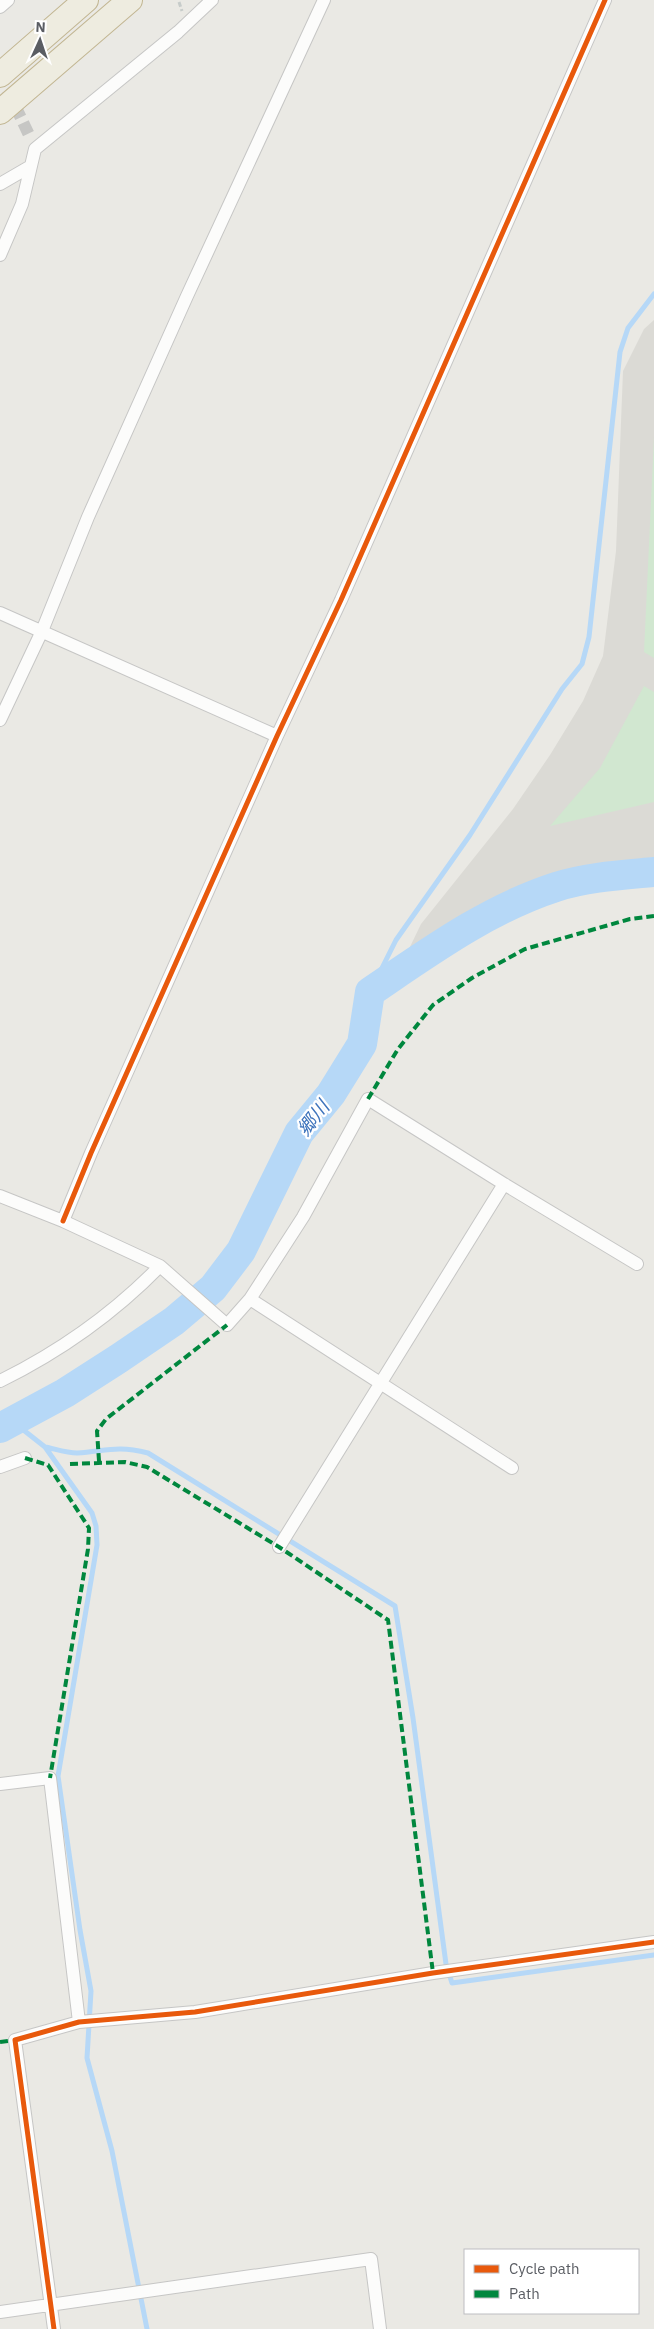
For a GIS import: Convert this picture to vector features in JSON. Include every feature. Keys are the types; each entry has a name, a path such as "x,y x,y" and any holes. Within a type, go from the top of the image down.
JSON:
{"highway":[{"path":"0,75 86,0"},
{"path":"0,112 130,0"}],"street":[{"path":"0,7 8,0"},
{"path":"0,255 22,204 31,166 33,144 178,32 212,0"},
{"path":"0,720 42,631 96,500 324,0"},
{"path":"63,1221 91,1153 277,736 341,600 606,0"},
{"path":"0,184 31,166"},
{"path":"0,613 277,736"},
{"path":"0,1196 63,1221 160,1266 227,1325 250,1298 303,1217 368,1099 637,1264"},
{"path":"278,1548 504,1184"},
{"path":"0,1381 79,1334 133,1294 160,1266"},
{"path":"250,1298 512,1468"},
{"path":"0,1467 25,1458"},
{"path":"0,1784 50,1778 80,2022"},
{"path":"54,2329 15,2040 80,2022 195,2012 433,1973 654,1942"},
{"path":"0,2312 187,2287 371,2259 380,2329"}],"shaded area":[{"path":"654,320 654,857 597,868 506,897 408,951 421,924 513,809 550,755 583,701 603,656 616,551 623,371 644,329"}],"green space":[{"path":"654,437 654,658 644,652"},
{"path":"644,686 654,692 654,802 550,826 600,768"}],"waterway":[{"path":"370,992 396,940 470,835 562,689 582,664 589,637 620,352 628,328 654,294"},
{"name":"郷川","path":"0,1428 65,1393 118,1359 174,1321 213,1288 241,1251 299,1133 331,1094 362,1044 370,992 483,919 531,896 580,881 654,872"},
{"path":"12,1421 45,1447 92,1513 96,1526 97,1545 58,1776 80,1930 91,1991 87,2058 112,2151 147,2329"},
{"path":"45,1447 73,1453 112,1449 128,1449 148,1453 395,1606 413,1718 446,1964 452,1983 654,1955"}],"tunnel":[{"path":"0,74 31,139"}],"marked path":[{"path":"368,1099 398,1049 433,1005 472,978 525,949 630,919 654,916"},
{"path":"99,1461 97,1431 106,1419 227,1325"},
{"path":"25,1458 48,1465 89,1528 88,1549 50,1778"},
{"path":"70,1464 125,1462 147,1467 279,1547 388,1620 433,1973"},
{"path":"0,2042 15,2040"}],"cycle path":[{"path":"63,1221 91,1153 277,736 341,600 605,0"},
{"path":"54,2329 15,2040 79,2022 195,2012 433,1973 654,1942"}]}
